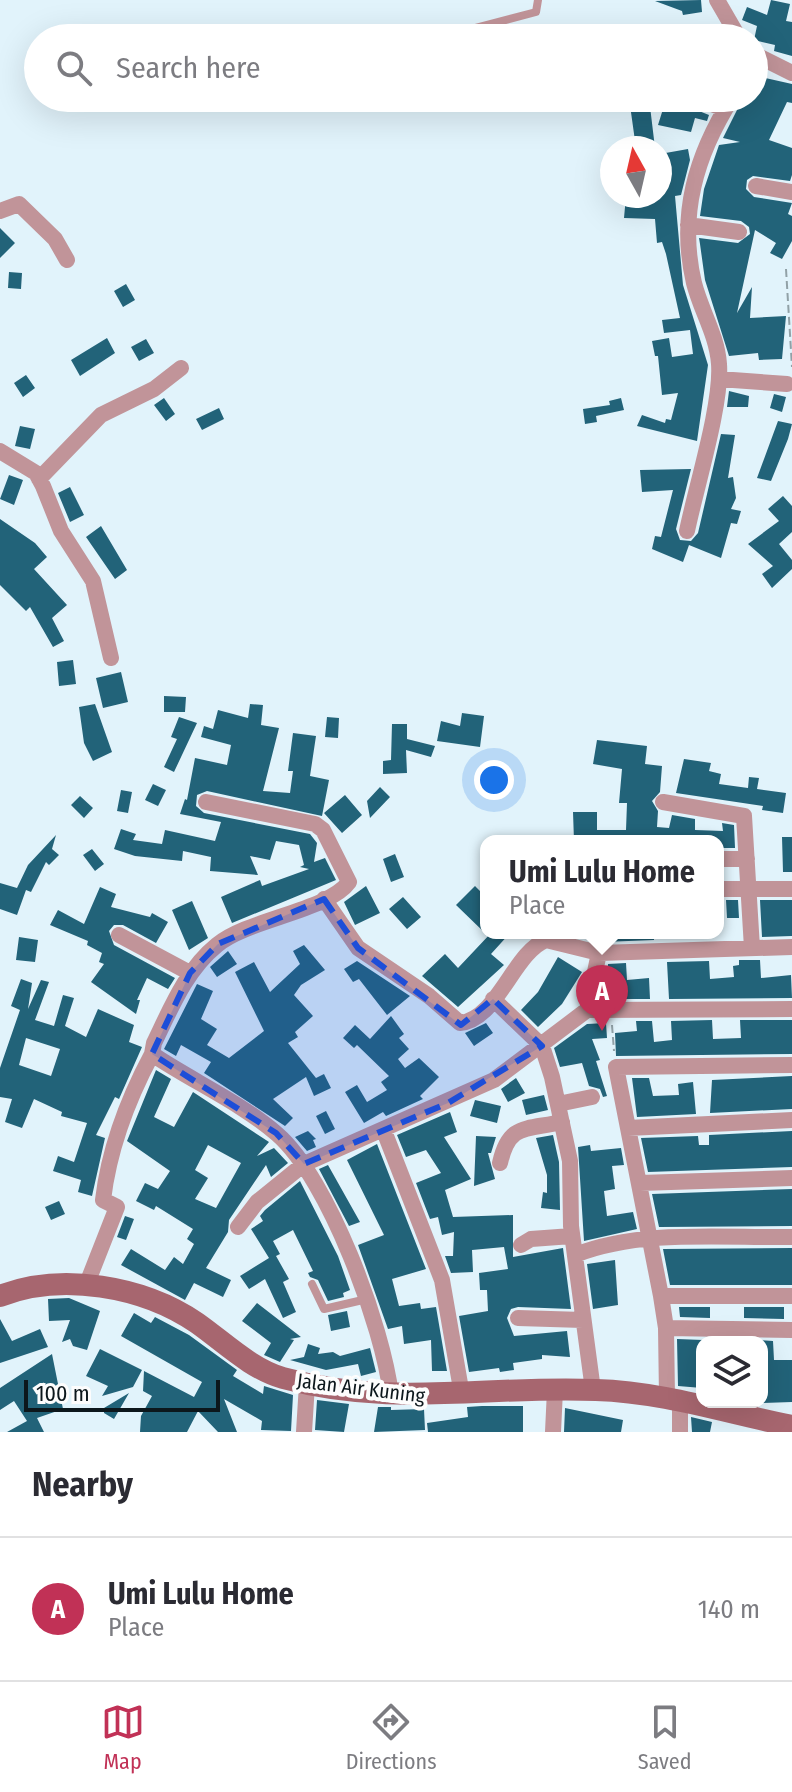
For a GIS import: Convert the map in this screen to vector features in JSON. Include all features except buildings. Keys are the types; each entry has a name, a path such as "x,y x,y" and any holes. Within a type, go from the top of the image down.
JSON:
{"street":[{"path":"717,0 731,24"},
{"path":"768,64 792,73"},
{"path":"687,531 719,379 717,347 694,282 688,225 701,155 724,112"},
{"path":"756,186 792,192"},
{"path":"0,211 19,204 29,210 67,260"},
{"path":"688,225 739,232"},
{"path":"39,479 101,415 154,389 181,368"},
{"path":"719,379 787,384"},
{"path":"0,451 39,479 61,531 93,581 111,658"},
{"path":"86,1286 117,1207 103,1200 106,1178 132,1092 190,973 218,944 236,932 324,899 347,886 349,876 323,830 307,820 206,802"},
{"path":"663,802 741,813 746,819 752,948"},
{"path":"724,859 747,859"},
{"path":"724,889 792,889"},
{"path":"324,899 358,948 429,996 454,1020 465,1023 493,999 539,943 554,940 599,953 792,947"},
{"path":"119,935 190,973"},
{"path":"587,1010 599,953"},
{"path":"493,999 542,1046 558,1104 570,1161 572,1236 593,1390"},
{"path":"238,1227 257,1202 304,1164 494,1080 542,1046 575,1016 587,1010 792,1009"},
{"path":"152,1054 276,1133 304,1164 368,1299 381,1336 391,1395"},
{"path":"680,1432 652,1240 616,1067 792,1065"},
{"path":"558,1104 592,1097"},
{"path":"628,1128 792,1120"},
{"path":"500,1163 502,1145 517,1132 562,1122"},
{"path":"384,1131 442,1280 462,1395"},
{"path":"640,1183 792,1178"},
{"path":"521,1245 531,1239 572,1236"},
{"path":"575,1255 601,1247 652,1240 792,1237"},
{"name":"Jalan Air Kuning","path":"0,1296 42,1286 86,1286 157,1302 193,1321 261,1369 307,1384 391,1395 593,1390 674,1399 792,1426"},
{"path":"661,1296 792,1296"},
{"path":"518,1318 583,1320"},
{"path":"666,1328 792,1330"},
{"path":"304,1432 307,1384"},
{"path":"553,1432 555,1390"}],"lane":[{"path":"490,24 536,12 538,0"},
{"path":"312,1284 324,1309 368,1299"}],"path":[{"path":"786,269 792,367"},
{"path":"611,1012 616,1067"}],"highlighted area":[{"path":"324,899 358,948 461,1025 493,999 542,1046 448,1103 304,1164 276,1133 152,1054 190,973 218,944"}],"place":[{"name":"Umi Lulu Home","path":"602,1031"}]}
